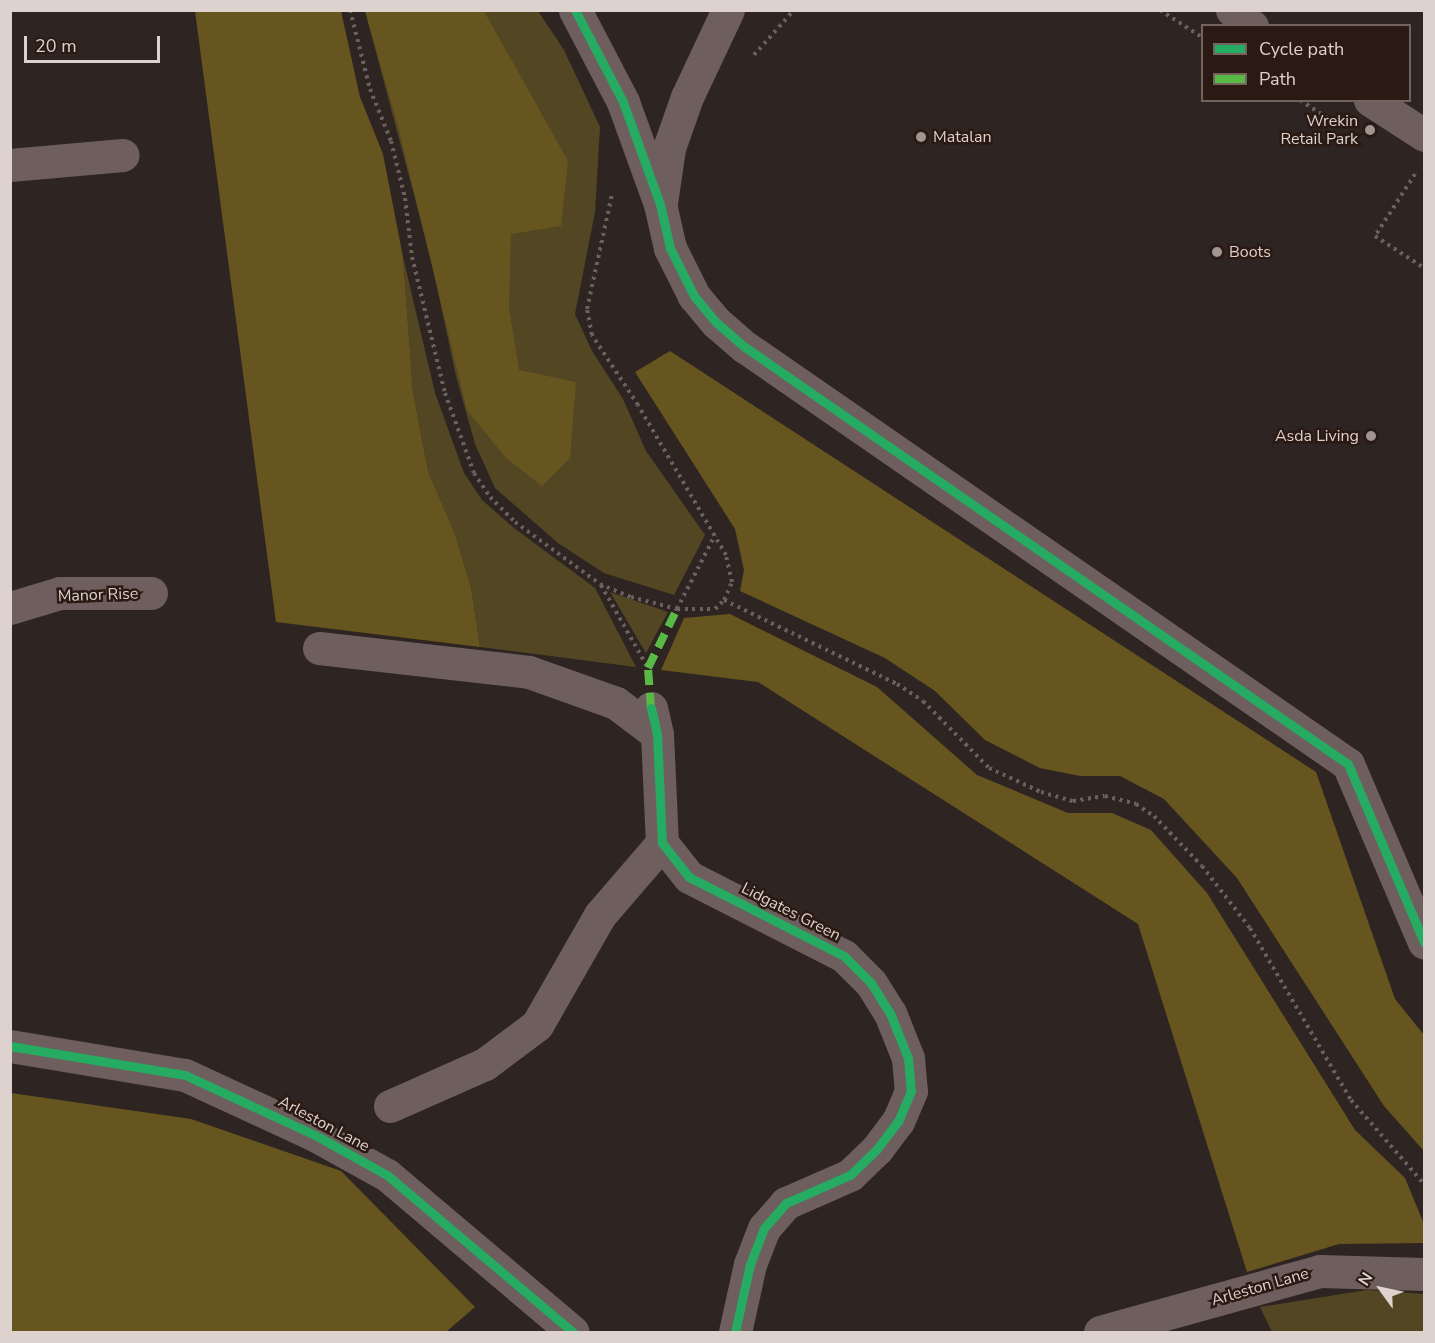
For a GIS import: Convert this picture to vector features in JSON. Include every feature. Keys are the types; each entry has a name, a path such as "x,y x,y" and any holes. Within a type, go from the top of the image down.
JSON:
{"street":[{"path":"575,10 622,102 660,204 670,248 694,296 745,347 1348,765 1425,942"},
{"path":"660,204 669,148 708,47 728,10"},
{"path":"1232,10 1250,24"},
{"path":"1373,102 1425,135"},
{"path":"10,165 123,154"},
{"name":"Manor Rise","path":"10,608 60,593 151,593"},
{"path":"319,648 529,672 616,703 654,721 662,843 600,915 537,1025 485,1064 390,1106"},
{"name":"Lidgates Green","path":"662,843 689,877 844,956 877,993 908,1058 910,1091 898,1121 877,1149 850,1174 786,1203 764,1228 750,1264 735,1332"},
{"name":"Arleston Lane","path":"10,1046 185,1075 315,1135 387,1175 573,1332"},
{"name":"Arleston Lane","path":"1100,1332 1320,1271 1425,1274"}],"path":[{"path":"350,10 370,89 391,141 405,198 412,257 462,448 490,497 515,522 600,584 631,597 677,609 715,609 724,600 732,582 726,555 618,371 592,335 587,309 612,191"},
{"path":"1160,10 1201,37"},
{"path":"1303,102 1339,125"},
{"path":"1405,168 1415,174 1375,236 1425,268"},
{"path":"677,609 715,535"},
{"path":"600,584 648,668"},
{"path":"724,600 897,684 923,701 989,768 1041,792 1073,801 1105,796 1136,804 1154,816 1183,844 1238,912 1270,960 1351,1100 1425,1184"}],"shaded area":[{"path":"195,11 341,11 360,97 383,154 403,257 413,392 428,471 455,534 471,587 480,647 276,622"},
{"path":"365,11 538,11 564,50 600,127 595,212 575,314 592,351 623,399 646,451 705,535 674,595 604,573 558,543 495,488 475,444 456,376 430,255"},
{"path":"365,11 484,11 568,161 561,226 511,234 509,308 519,370 576,382 570,458 542,486 506,458 467,410 398,126"},
{"path":"403,257 435,393 464,473 482,500 514,528 595,588 636,667 480,647 471,587 455,534 428,471 413,392"},
{"path":"670,351 1316,772 1395,999 1424,1035 1424,1151 1384,1106 1237,878 1164,799 1120,776 1080,776 1040,768 985,740 935,691 885,658 740,591 744,570 735,529 635,372"},
{"path":"610,592 668,612 646,653"},
{"path":"730,614 877,687 977,775 1068,813 1112,813 1151,830 1207,893 1355,1130 1405,1178 1424,1224 1424,1243 1339,1244 1247,1272 1138,924 758,682 661,670 684,618"},
{"path":"11,1093 191,1119 341,1171 475,1307 446,1332 11,1332"},
{"path":"1367,1290 1424,1294 1424,1332 1272,1332 1260,1307"}],"marked path":[{"path":"651,708 648,668 677,609"}],"cycle path":[{"path":"575,10 623,102 660,204 670,248 694,296 717,323 745,347 1348,764 1424,942"},
{"path":"651,708 657,734 662,843 689,877 844,956 871,983 890,1013 908,1058 911,1091 898,1121 877,1149 850,1175 786,1203 764,1228 750,1264 735,1332"},
{"path":"10,1046 185,1075 315,1135 387,1175 573,1332"}],"place":[{"name":"Wrekin Retail Park","path":"1370,130"},
{"name":"Matalan","path":"921,137"},
{"name":"Boots","path":"1217,252"},
{"name":"Asda Living","path":"1371,436"}]}
